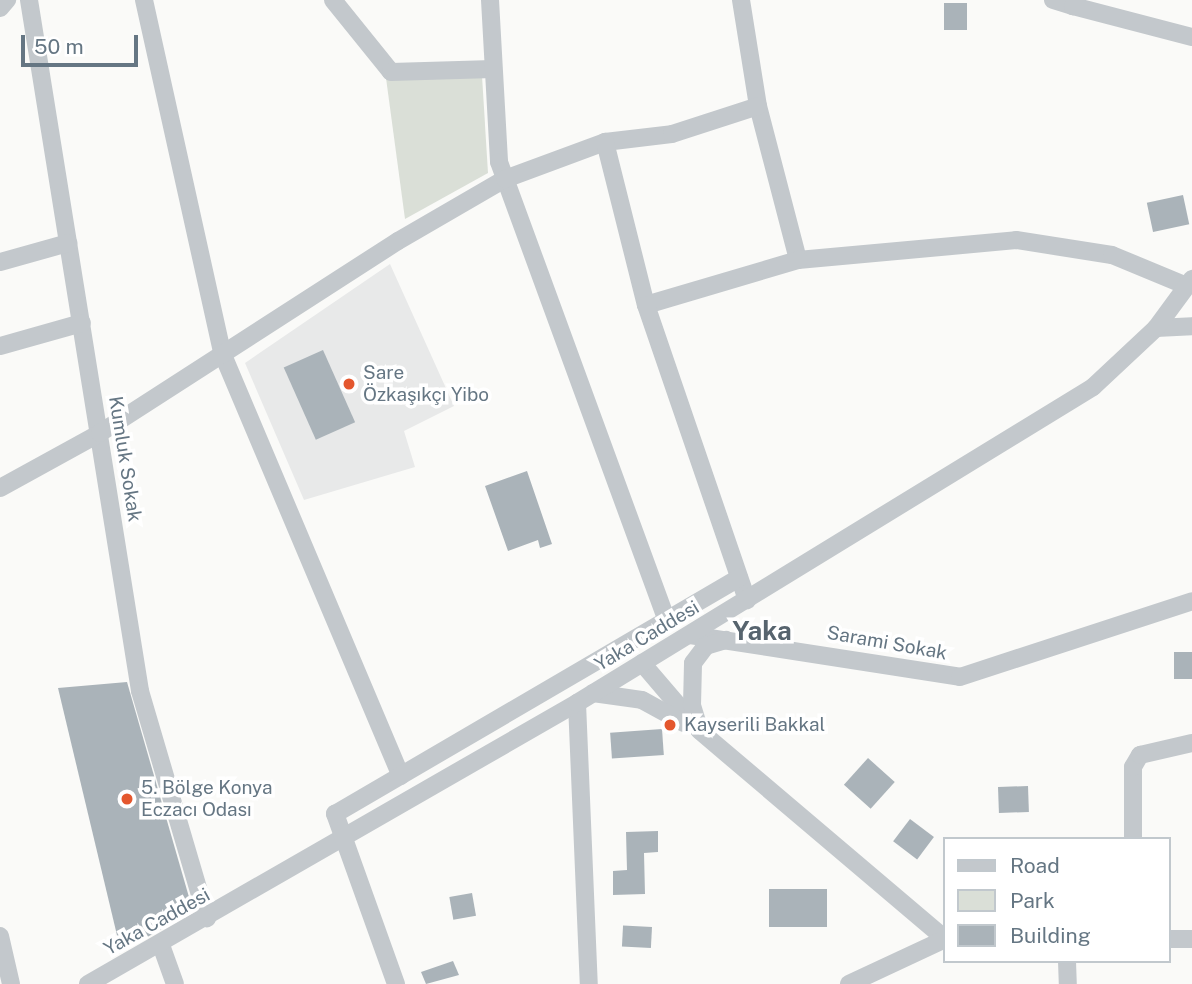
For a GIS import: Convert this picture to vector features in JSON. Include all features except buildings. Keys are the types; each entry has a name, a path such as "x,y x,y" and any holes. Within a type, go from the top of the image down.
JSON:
{"street":[{"path":"0,8 7,0"},
{"name":"Kumluk Sokak","path":"29,0 140,691 207,918"},
{"path":"144,0 223,355 401,776"},
{"path":"333,0 391,72 493,69"},
{"path":"490,0 499,162 667,622"},
{"path":"741,0 758,106 798,260"},
{"path":"1053,0 1075,3 1192,37"},
{"path":"0,488 100,433 398,241 505,179 605,142 672,134 758,106"},
{"path":"605,142 646,305 747,600"},
{"path":"646,305 798,260 1016,240 1112,255 1189,283"},
{"path":"0,262 68,243"},
{"name":"Yaka Caddesi","path":"88,984 161,945 577,703 1093,387 1156,328 1189,283"},
{"path":"0,346 82,323"},
{"path":"1156,328 1192,326"},
{"path":"396,984 335,814 739,579"},
{"name":"Sarami Sokak","path":"690,635 730,639 960,677 1192,601"},
{"path":"700,732 692,705 693,663 706,646 730,639"},
{"path":"642,663 700,732 944,938"},
{"path":"593,693 642,700 700,732"},
{"path":"577,703 589,984"},
{"path":"1133,837 1133,767 1140,755 1192,743"},
{"path":"0,936 11,984"},
{"path":"849,984 944,939"},
{"path":"1171,939 1192,939"},
{"path":"161,945 175,984"},
{"path":"1067,963 1068,984"}],"shaded area":[{"name":"Sare Özkaşıkçı Yibo","path":"390,264 454,406 404,431 415,467 304,500 245,363"}],"green space":[{"path":"482,76 488,173 405,219 386,78"}],"place":[{"name":"Sare Özkaşıkçı Yibo","path":"349,384"},
{"name":"Kayserili Bakkal","path":"670,725"},
{"name":"5. Bölge Konya Eczacı Odası","path":"127,799"}],"district":[{"name":"Yaka","path":"762,631"}]}
